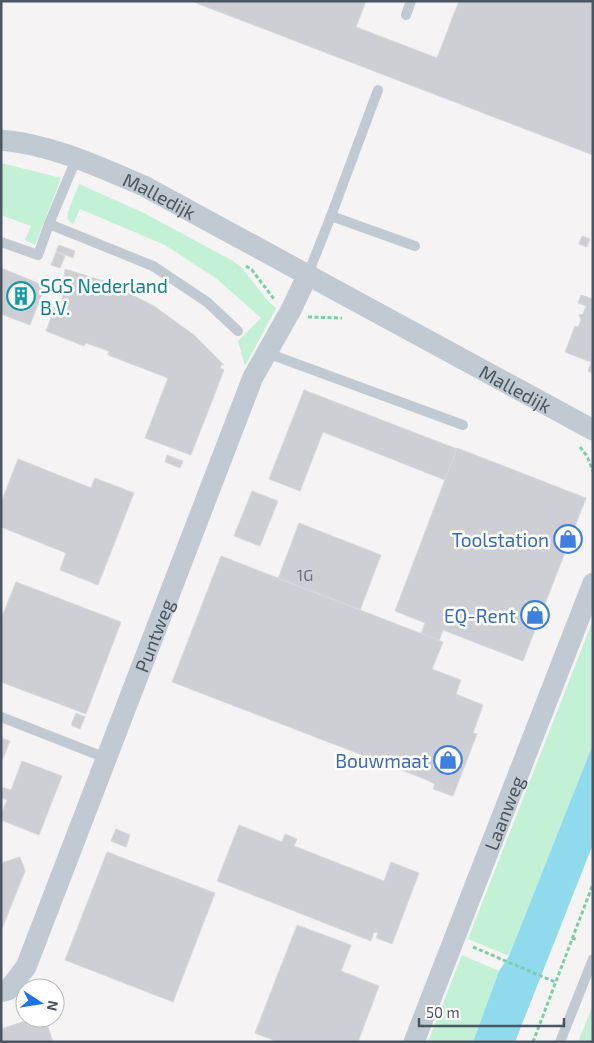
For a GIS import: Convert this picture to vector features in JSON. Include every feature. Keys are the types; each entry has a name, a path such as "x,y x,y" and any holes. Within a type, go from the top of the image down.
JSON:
{"street":[{"name":"Malledijk","path":"1,140 18,142 77,157 144,186 593,430"},
{"name":"Puntweg","path":"1,992 8,990 26,967 253,377 292,310 308,274"},
{"name":"Laanweg","path":"414,1042 593,583"}],"lane":[{"path":"406,15 411,1"},
{"path":"308,274 378,90"},
{"path":"1,242 38,255 77,157"},
{"path":"331,216 415,246"},
{"path":"49,224 153,266 207,302 238,331"},
{"path":"267,353 463,425"},
{"path":"1,717 106,758"},
{"path":"560,1042 593,959"}],"path":[{"path":"533,1042 593,884"},
{"path":"454,938 555,982"},
{"path":"572,938 578,940"}],"green space":[{"path":"1,163 61,178 35,245 25,240 31,226 1,215"},
{"path":"79,184 144,213 233,261 242,268 268,301 276,308 245,366 238,341 261,318 217,279 165,245 80,209 73,224 71,223 68,219 68,212"},
{"path":"593,620 593,744 509,956 468,939"},
{"path":"462,955 499,971 473,1042 428,1042"},
{"path":"593,1005 593,1042 578,1042"}],"water":[{"path":"593,744 593,844 515,1042 473,1042 499,971 509,956"}],"building":[{"path":"191,1 366,1 356,27 437,58 459,1 593,1 593,155"},
{"path":"582,236 590,239 587,247 579,244"},
{"path":"59,245 75,251 73,258 56,251"},
{"path":"56,252 65,256 60,268 51,265"},
{"name":"SGS Nederland B.V.","path":"1,268 45,286 30,325 1,314"},
{"path":"65,269 107,282 154,306 194,335 224,365 222,364 220,368 224,370 191,455 145,438 168,378 108,355 109,351 86,343 84,346 46,331 56,305 62,307"},
{"path":"581,295 593,299 593,373 588,371 591,362 565,352 575,326 578,327 581,320 579,315 583,314 586,306 578,303"},
{"path":"304,390 457,449 445,480 323,432 300,491 269,479"},
{"path":"457,448 586,498 523,661 443,630 439,641 421,634 425,623 395,611"},
{"path":"167,455 183,461 180,468 165,462"},
{"path":"18,459 91,488 95,478 134,493 98,585 60,570 66,553 1,527 1,503"},
{"path":"252,491 278,501 260,546 234,536"},
{"path":"299,523 381,555 360,610 278,579"},
{"path":"221,556 443,642 432,669 461,680 456,694 483,705 473,733 477,734 453,796 433,789 435,784 422,778 172,682"},
{"path":"16,582 121,622 86,714 1,682 1,619"},
{"path":"76,713 85,717 80,729 71,725"},
{"path":"1,738 10,741 1,763"},
{"path":"22,761 62,776 39,835 1,820 7,800 1,797 1,787 11,790"},
{"path":"239,825 282,842 285,834 297,839 294,846 384,881 391,862 419,873 392,944 376,938 378,933 374,932 371,941 217,881"},
{"path":"116,829 130,835 126,847 111,841"},
{"path":"107,852 215,893 173,1002 65,960"},
{"path":"20,857 25,871 1,931 1,863"},
{"path":"297,925 351,945 341,971 379,986 358,1042 278,1042 255,1033"},
{"path":"15,1024 15,1028 48,1028 53,1042 1,1042 1,1029"}],"place":[{"name":"SGS Nederland B.V.","path":"21,296"},
{"name":"Toolstation","path":"568,539"},
{"name":"EQ-Rent","path":"535,615"},
{"name":"Bouwmaat","path":"448,760"}]}
